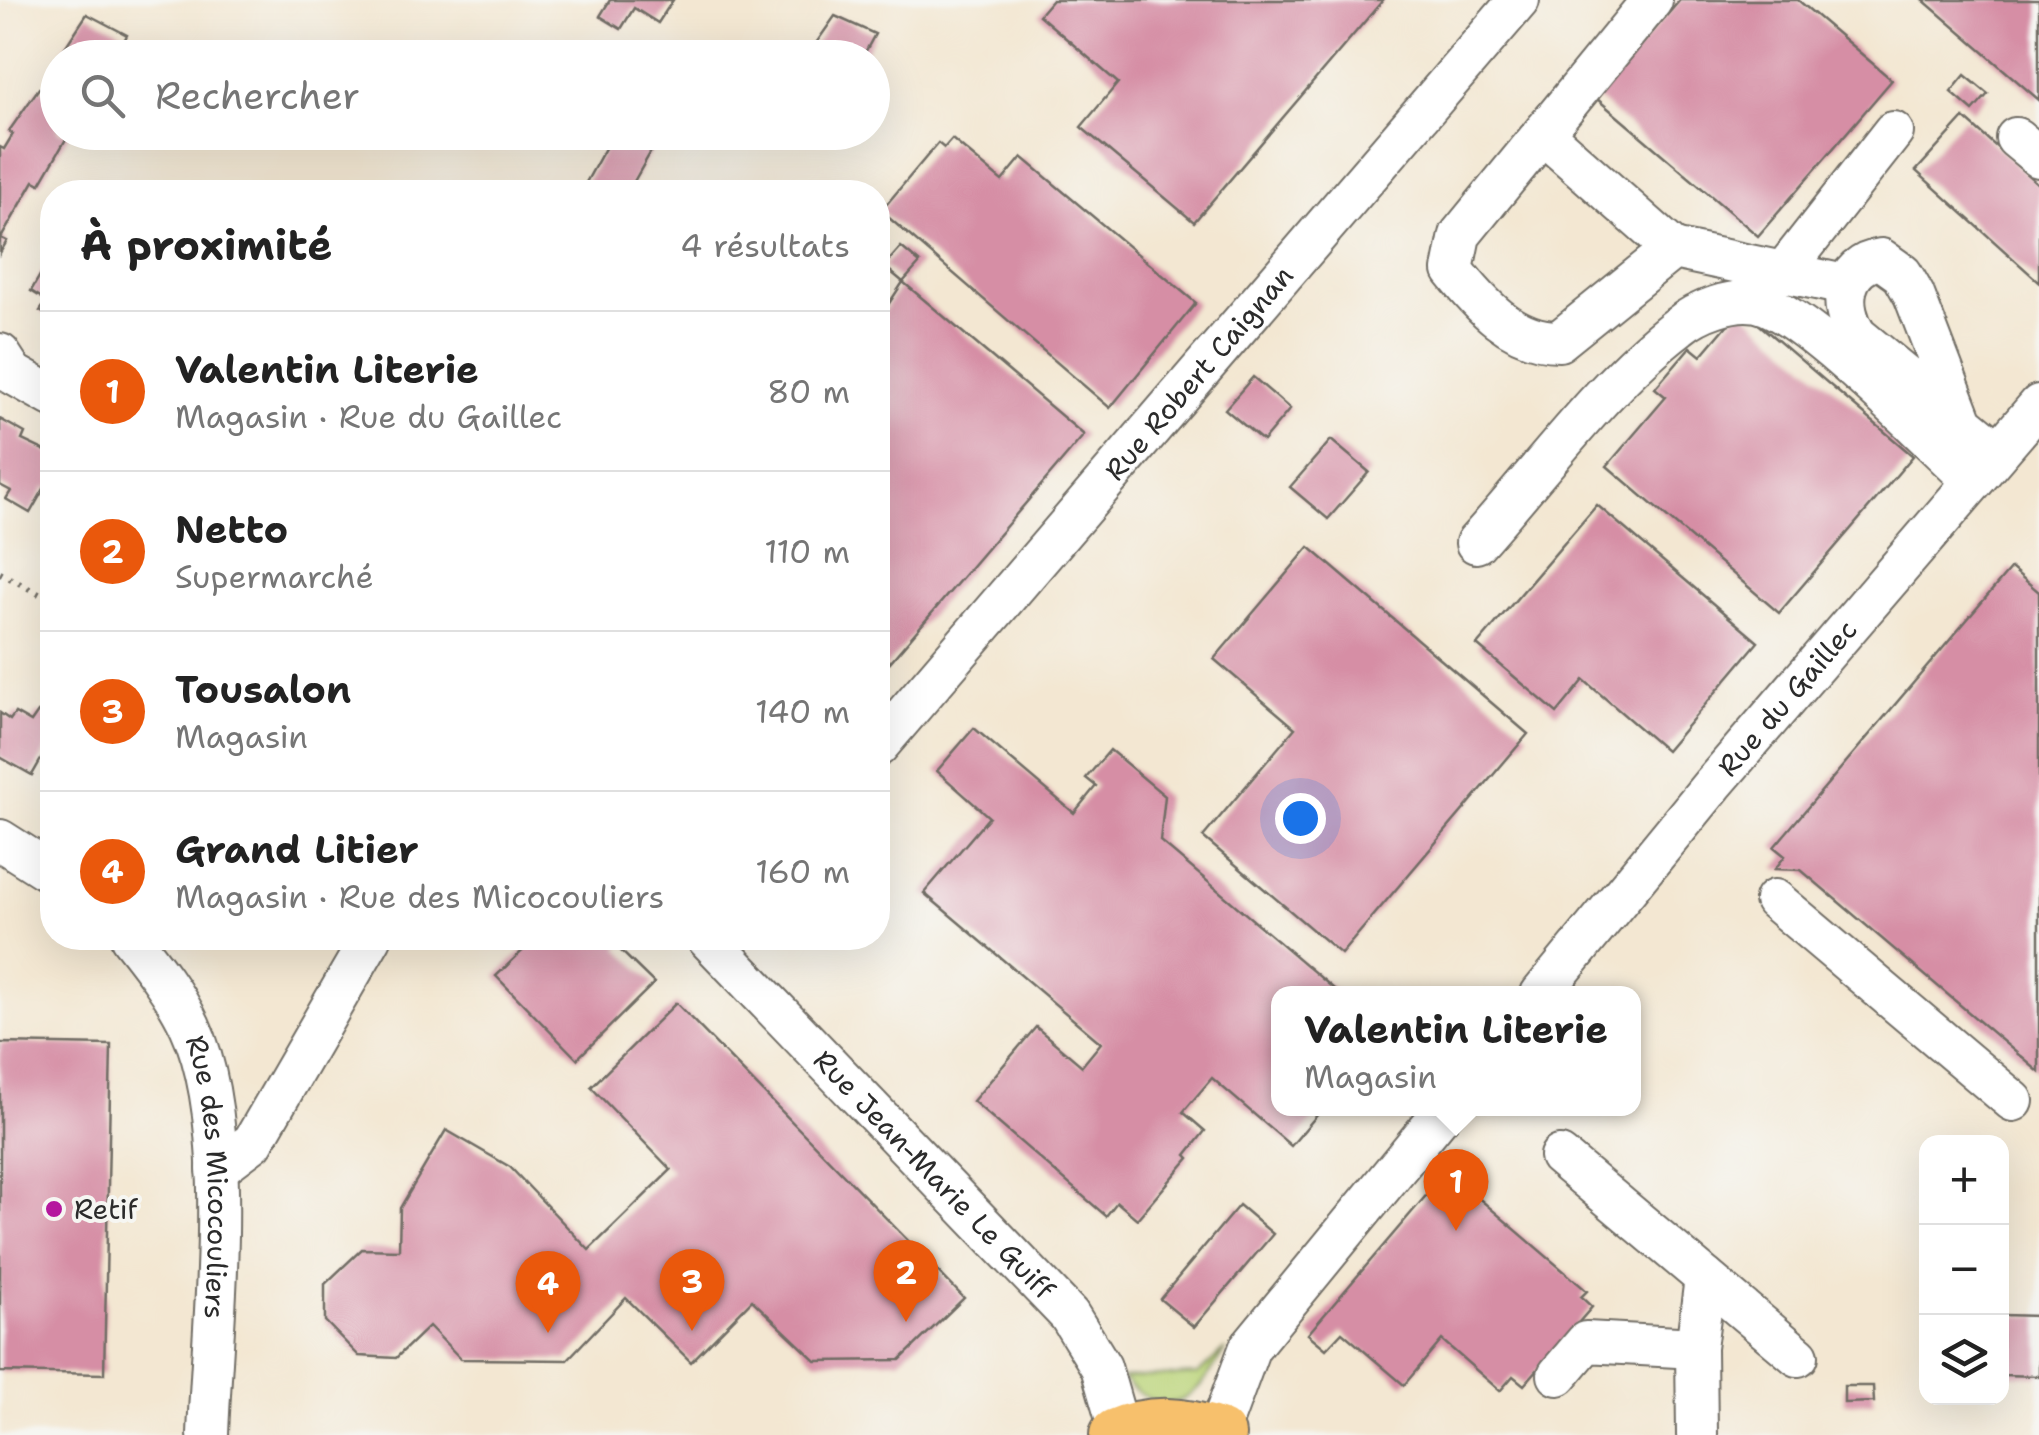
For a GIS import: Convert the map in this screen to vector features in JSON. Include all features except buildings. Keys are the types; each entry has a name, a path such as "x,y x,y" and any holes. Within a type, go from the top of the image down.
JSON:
{"main road":[{"path":"1118,1434 1152,1424 1186,1425 1219,1435"}],"street":[{"name":"Rue Robert Caignan","path":"890,732 1519,0"},
{"path":"1652,0 1460,235 1453,270 1487,313 1542,341 1559,340 1673,250"},
{"path":"1784,271 1893,132"},
{"path":"1542,134 1673,250 1846,286"},
{"path":"1962,420 1937,405 1857,336 1846,320 1846,286 1856,268 1868,260 1881,258 1902,274 1962,420 1986,466"},
{"path":"1476,543 1626,376 1681,324 1720,305 1757,302 1805,327 1986,466"},
{"path":"0,354 13,374 40,389"},
{"name":"Rue du Gaillec","path":"1547,986 1713,784 2039,405"},
{"path":"0,840 40,865"},
{"path":"1775,900 2013,1101"},
{"name":"Rue des Micocouliers","path":"141,950 162,977 192,1029 218,1135 208,1435"},
{"path":"217,1169 254,1142 365,950"},
{"name":"Rue Jean-Marie Le Guiff","path":"721,950 1069,1315 1101,1367 1118,1434"},
{"path":"1219,1435 1250,1347 1439,1116"},
{"path":"1560,1156 1798,1356"},
{"path":"1697,1435 1696,1348 1706,1278"},
{"path":"1558,1376 1586,1342 1696,1348"}],"path":[{"path":"0,573 40,594"}],"green space":[{"path":"1225,1349 1204,1381 1181,1400 1155,1401 1122,1378 1198,1374"}],"place":[{"name":"Retif","path":"54,1209"},
{"name":"Valentin Literie","path":"1456,1231"},
{"name":"Netto","path":"906,1322"},
{"name":"Tousalon","path":"692,1331"},
{"name":"Grand Litier","path":"548,1333"}]}
